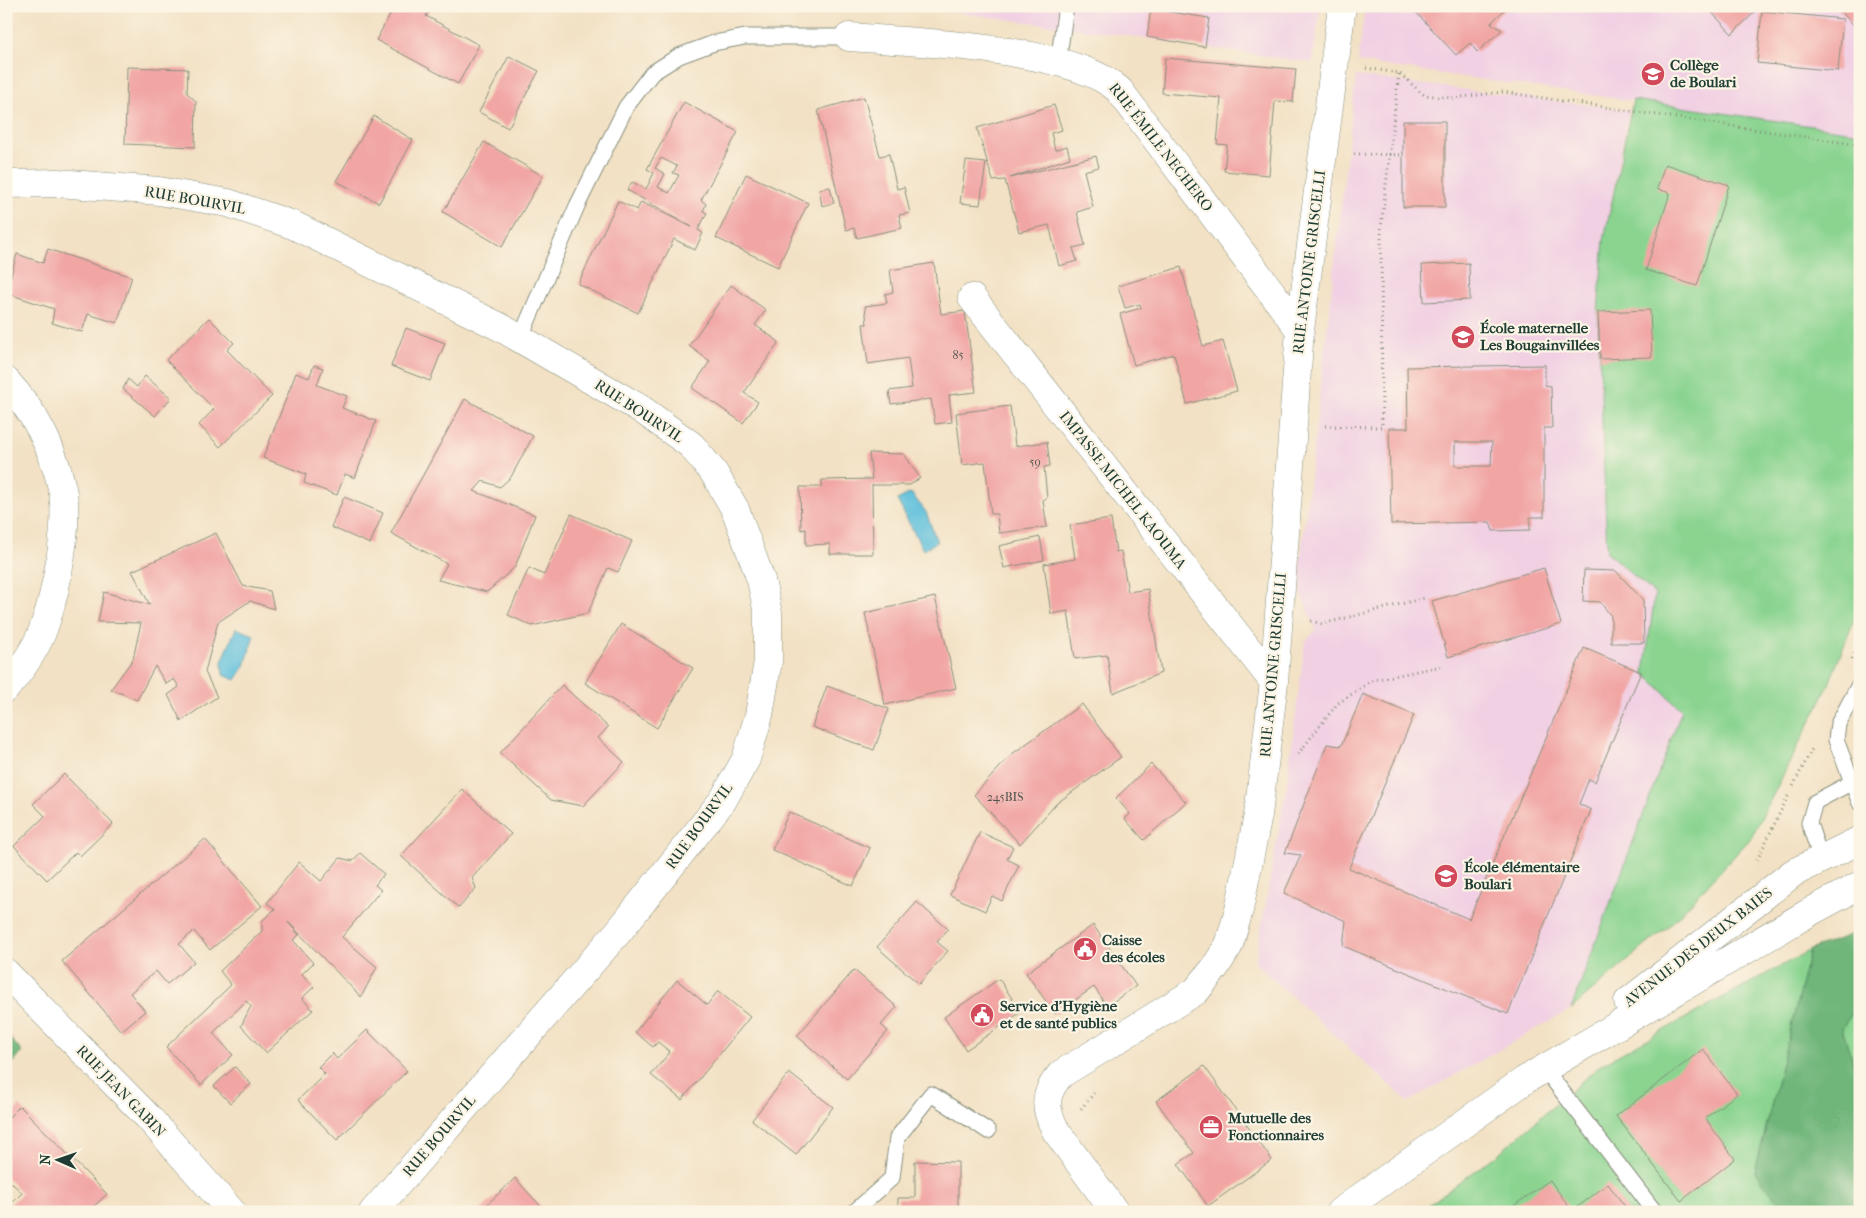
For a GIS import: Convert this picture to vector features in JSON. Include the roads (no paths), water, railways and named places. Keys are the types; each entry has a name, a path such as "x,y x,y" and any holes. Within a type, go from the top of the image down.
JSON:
{"street":[{"name":"RUE ANTOINE GRISCELLI","path":"1115,1212 1056,1132 1050,1119 1047,1101 1049,1088 1061,1074 1196,991 1214,969 1229,945 1239,910 1258,815 1274,682 1300,330 1342,6"},
{"name":"RUE ÉMILE NECHERO","path":"849,37 960,46 1058,63 1095,73 1108,80 1119,90 1300,330"},
{"name":"RUE BOURVIL","path":"6,184 58,183 159,191 228,203 293,225 520,339 641,409 691,445 714,473 735,509 761,580 768,613 768,661 759,715 746,758 723,800 618,931 373,1212"},
{"name":"IMPASSE MICHEL KAOUMA","path":"972,298 1274,682"},
{"path":"6,381 20,396 39,426 54,459 63,490 64,530 54,588 44,628 27,662 6,688"},
{"name":"AVENUE DES DEUX BAIES","path":"1340,1212 1544,1068 1793,873 1860,840"},
{"name":"AVENUE DES DEUX BAIES","path":"1544,1068 1810,912 1860,885"},
{"name":"RUE JEAN GABIN","path":"6,973 148,1117 232,1212"}],"lane":[{"path":"1058,63 1066,6"},
{"path":"520,339 577,206 626,106 652,73 679,56 714,43 738,39 849,37"},
{"path":"1860,683 1838,724 1836,740 1855,779 1860,803"},
{"path":"1821,859 1809,823 1815,802 1855,779"},
{"path":"1544,1068 1655,1212"},
{"path":"854,1212 892,1178 897,1138 931,1094 988,1131"}],"water":[{"path":"911,493 926,512 937,542 923,550 897,500"},
{"path":"236,628 254,635 245,666 236,680 223,675 222,662"}],"place":[{"name":"Collège de Boulari","path":"1653,74"},
{"name":"École maternelle Les Bougainvillées","path":"1463,337"},
{"name":"École élémentaire Boulari","path":"1446,876"},
{"name":"Caisse des écoles","path":"1085,949"},
{"name":"Service d'Hygiène et de santé publics","path":"982,1015"},
{"name":"Mutuelle des Fonctionnaires","path":"1211,1127"}]}
